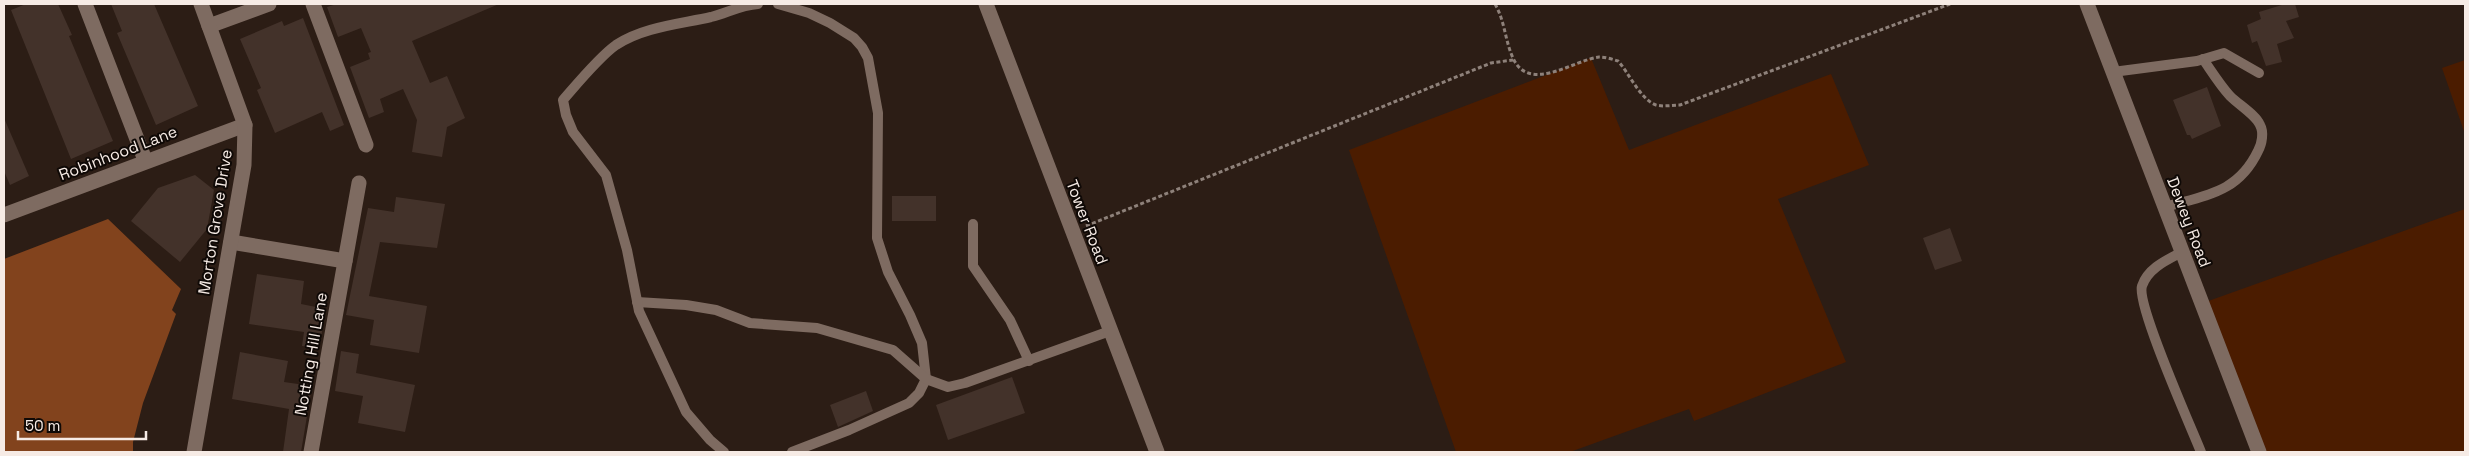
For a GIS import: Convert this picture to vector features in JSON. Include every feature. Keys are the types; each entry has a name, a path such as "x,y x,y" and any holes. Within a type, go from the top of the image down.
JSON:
{"street":[{"path":"85,4 145,160"},
{"name":"Morton Grove Drive","path":"194,452 244,165 245,124 200,4"},
{"path":"209,26 269,4"},
{"path":"314,4 366,145"},
{"name":"Tower Road","path":"986,4 1157,452"},
{"name":"Dewey Road","path":"2087,4 2259,452"},
{"name":"Robinhood Lane","path":"4,215 145,160 245,124"},
{"name":"Notting Hill Lane","path":"311,452 359,183"},
{"path":"231,242 345,261"}],"lane":[{"path":"724,452 710,440 686,412 639,312 627,250 606,175 573,132 563,100 615,46 628,39 649,31 714,16 738,7 758,4"},
{"path":"778,4 809,13 830,23 854,38 868,58 878,113 877,238 888,272 922,343 926,379 919,393 909,403 849,430 792,452"},
{"path":"2113,72 2203,59 2224,53 2259,73"},
{"path":"2165,207 2216,192 2234,184 2252,163 2262,144 2261,126 2253,115 2243,110 2228,94 2203,59"},
{"path":"972,224 973,266 1018,332 1028,361"},
{"path":"2182,252 2158,264 2142,286 2141,293 2148,318 2201,452"},
{"path":"636,302 716,310 750,323 817,328 893,350 926,379 948,387 966,383 1110,331"}],"path":[{"path":"1495,4 1513,60 1522,70 1534,76 1547,74 1579,62 1601,57 1618,60 1641,92 1654,104 1664,106 1680,104 1950,4"},
{"path":"1072,231 1491,63 1513,60"}],"shaded area":[{"path":"1591,58 1629,150 1831,74 1869,165 1778,199 1846,362 1694,421 1689,409 1570,452 1456,452 1349,150"},
{"path":"2465,60 2465,134 2442,68"},
{"path":"2465,209 2465,452 2255,452 2200,304"},
{"path":"108,219 181,289 172,310 176,314 143,403 133,442 133,452 4,452 4,259"}],"building":[{"path":"26,4 58,4 72,35 69,36 113,141 71,159 11,10"},
{"path":"111,4 154,4 198,106 156,125 117,33 122,31"},
{"path":"337,4 499,4 412,41 430,83 447,76 465,118 447,127 442,157 412,152 417,120 403,89 380,99 384,112 369,118 350,67 370,59 368,53 371,52 361,28 338,37 327,7"},
{"path":"2285,4 2295,4 2299,17 2286,21 2294,38 2277,44 2282,62 2266,66 2257,41 2252,43 2247,25 2261,19 2259,12"},
{"path":"303,18 344,125 330,131 322,112 275,133 257,90 261,88 240,39 282,21 284,26"},
{"path":"2207,87 2221,126 2192,139 2190,135 2187,135 2173,100"},
{"path":"4,118 29,176 10,185 4,171"},
{"path":"195,175 214,190 207,229 180,262 131,221 158,188"},
{"path":"892,196 936,196 936,221 892,221"},
{"path":"396,197 445,204 437,248 380,242 369,296 427,306 419,353 370,345 374,320 346,315 368,208 394,212"},
{"path":"1950,228 1962,261 1935,270 1923,238"},
{"path":"257,274 304,281 301,304 326,309 319,348 302,346 304,332 249,324"},
{"path":"341,351 359,354 356,373 415,385 405,432 358,423 363,396 335,391"},
{"path":"240,352 288,361 284,382 312,386 301,452 283,452 289,409 232,399"},
{"path":"1012,377 1025,413 948,440 936,405"},
{"path":"866,391 873,411 838,427 830,405"}]}
